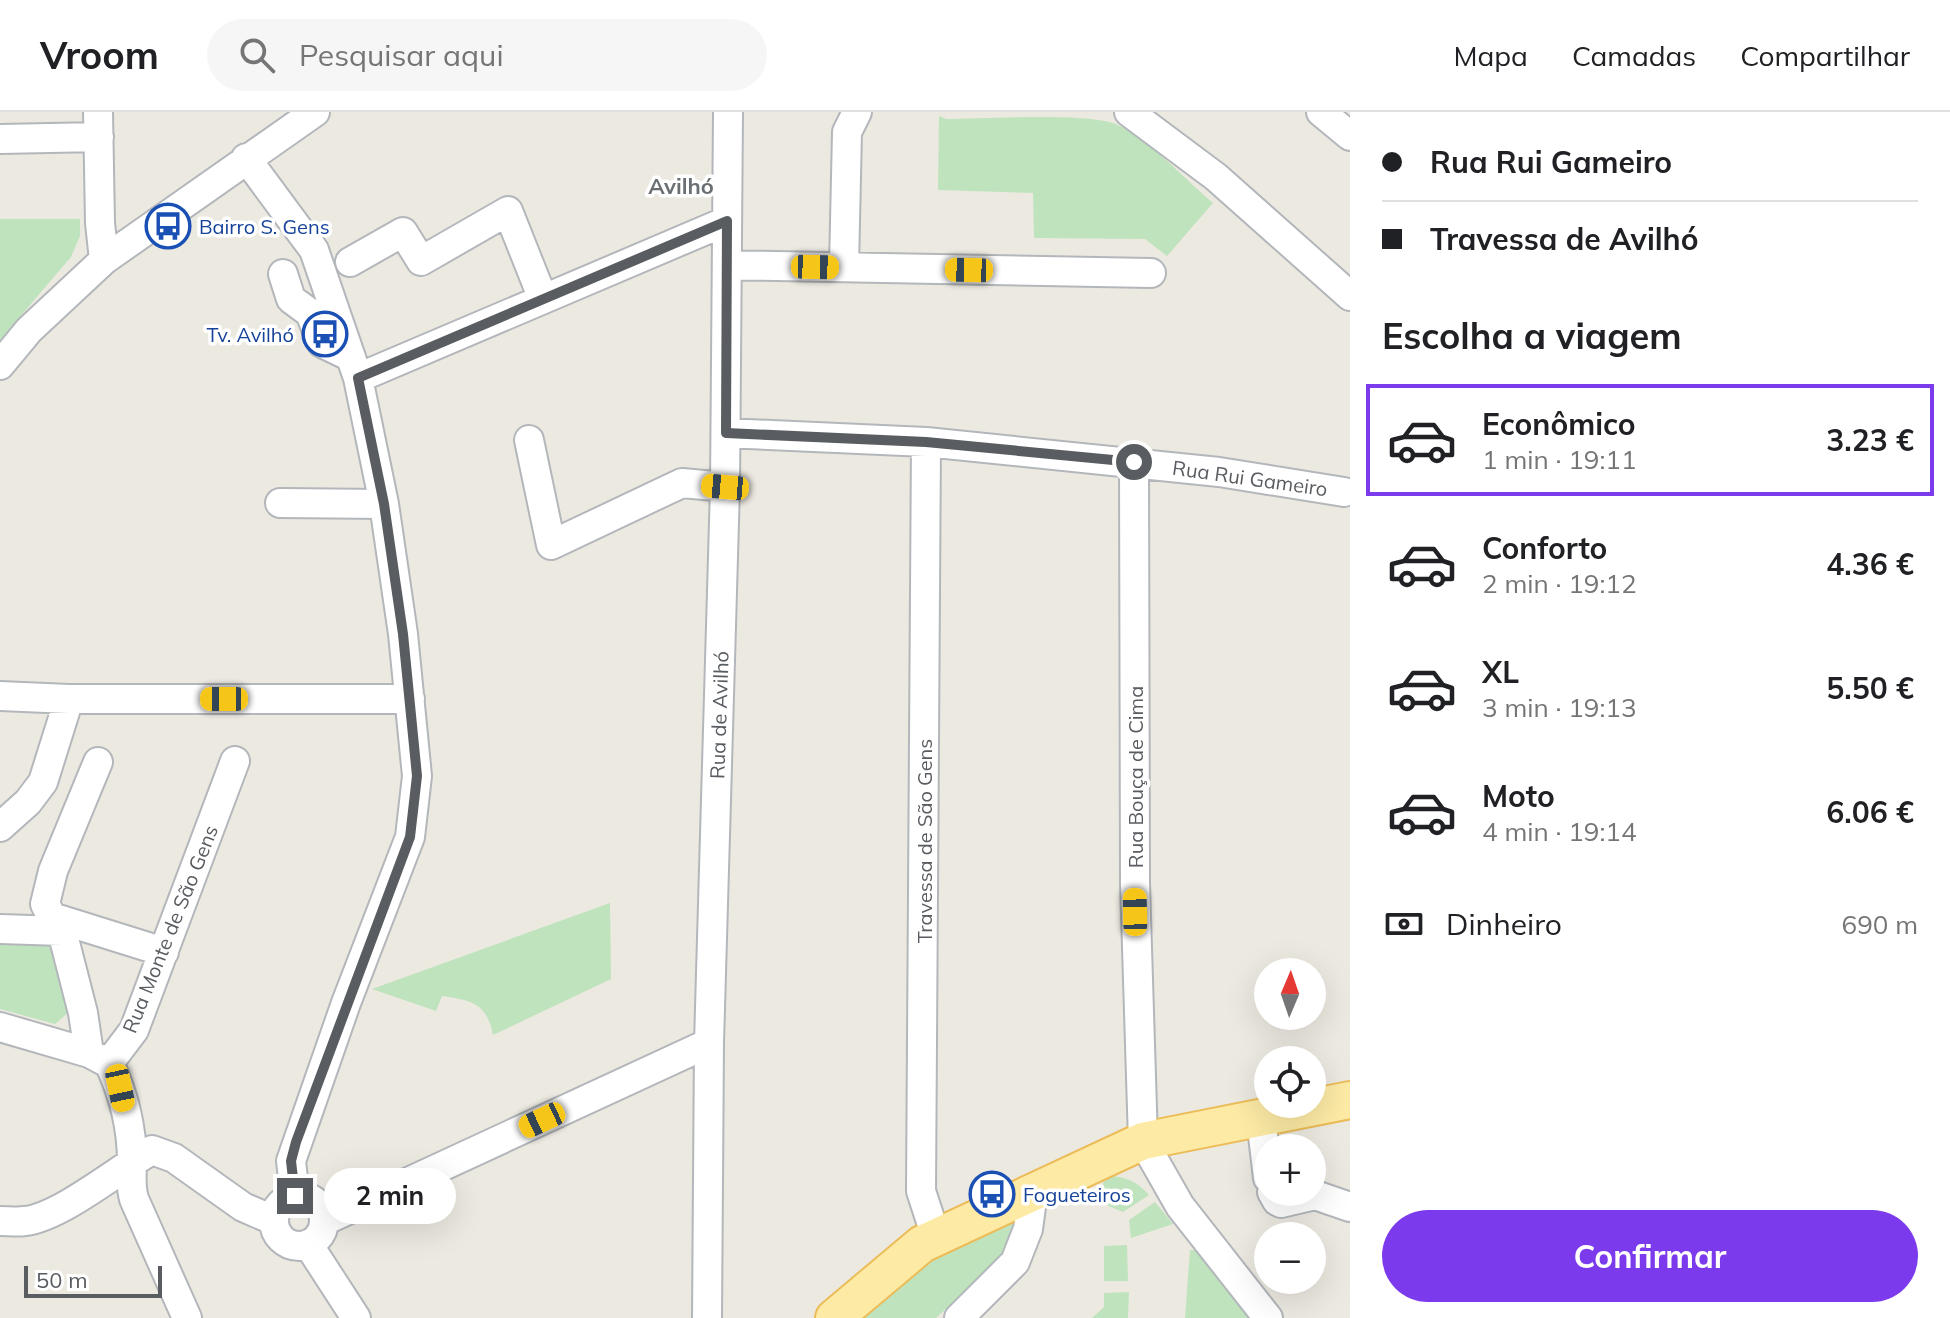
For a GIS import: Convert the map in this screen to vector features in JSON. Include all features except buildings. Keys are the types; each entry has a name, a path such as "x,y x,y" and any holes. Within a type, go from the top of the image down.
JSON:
{"main road":[{"path":"835,1318 899,1262 936,1237 1143,1141 1350,1100"}],"street":[{"path":"0,365 29,330 104,260 315,112"},
{"name":"Rua de Avilhó","path":"707,1318 709,1043 726,433 728,112"},
{"path":"844,267 847,132 857,112"},
{"path":"1129,112 1216,177 1350,296"},
{"path":"1321,112 1350,136"},
{"path":"0,139 98,125 104,260"},
{"path":"246,158 314,250 354,368 384,504 403,634 417,776 410,837 296,1142 291,1161 295,1196"},
{"path":"350,262 403,232 421,261 508,211 543,299"},
{"path":"354,368 543,299 727,221"},
{"path":"727,265 1151,273"},
{"path":"283,274 291,299 310,313 322,343 354,368"},
{"name":"Rua Rui Gameiro","path":"726,433 926,442 1219,472 1344,492"},
{"path":"529,440 551,545 682,483 725,487"},
{"name":"Travessa de São Gens","path":"926,442 921,1191 936,1237"},
{"name":"Rua Bouça de Cima","path":"1134,462 1135,868 1143,1141"},
{"path":"280,503 384,504"},
{"path":"0,696 69,699 410,699"},
{"path":"0,827 28,802 43,782 69,699"},
{"name":"Rua Monte de São Gens","path":"99,1058 134,1030 235,761"},
{"path":"98,762 53,871 45,904 52,917 69,927 164,952"},
{"path":"0,929 69,927"},
{"path":"69,927 83,1013 99,1058 120,1088 132,1161 130,1183 134,1199 187,1318"},
{"path":"0,1027 99,1058"},
{"path":"356,1318 316,1233 320,1208 316,1202 302,1196 280,1203 273,1220 278,1235 291,1245 316,1233 709,1043"},
{"path":"1261,1119 1263,1134"},
{"path":"1143,1141 1180,1206 1268,1318"},
{"path":"0,1221 27,1221 50,1213 152,1150 174,1158 243,1207 273,1220"},
{"path":"1027,1271 1026,1236 1033,1192"},
{"path":"1326,1199 1350,1207"},
{"path":"962,1317 1011,1268 1026,1236"}],"green space":[{"path":"939,116 946,119 1061,117 1118,125 1155,150 1213,203 1167,256 1145,239 1034,238 1033,193 938,190"},
{"path":"0,219 80,219 80,236 71,257 0,340"},
{"path":"610,903 611,979 493,1035 487,1016 469,1002 442,996 436,1011 372,989"},
{"path":"0,941 52,943 70,1011 55,1024 0,1009"},
{"path":"1103,1176 1129,1180 1149,1195 1123,1212 1104,1204"},
{"path":"1155,1202 1173,1224 1131,1238 1129,1220"},
{"path":"1018,1217 1006,1265 989,1270 936,1318 859,1318 898,1281 938,1254"},
{"path":"1127,1245 1128,1281 1104,1281 1104,1246"},
{"path":"1190,1250 1197,1250 1250,1318 1185,1318"},
{"path":"1129,1292 1128,1318 1092,1318 1104,1307 1104,1293"}],"place":[{"name":"Bairro S. Gens","path":"168,226"},
{"name":"Tv. Avilhó","path":"325,334"},
{"name":"Fogueteiros","path":"992,1194"}],"district":[{"name":"Avilhó","path":"681,186"}],"route":[{"path":"295,1196 291,1161 296,1142 410,837 417,776 403,634 384,504 358,378 727,221 726,433 926,442 1134,462"}]}
